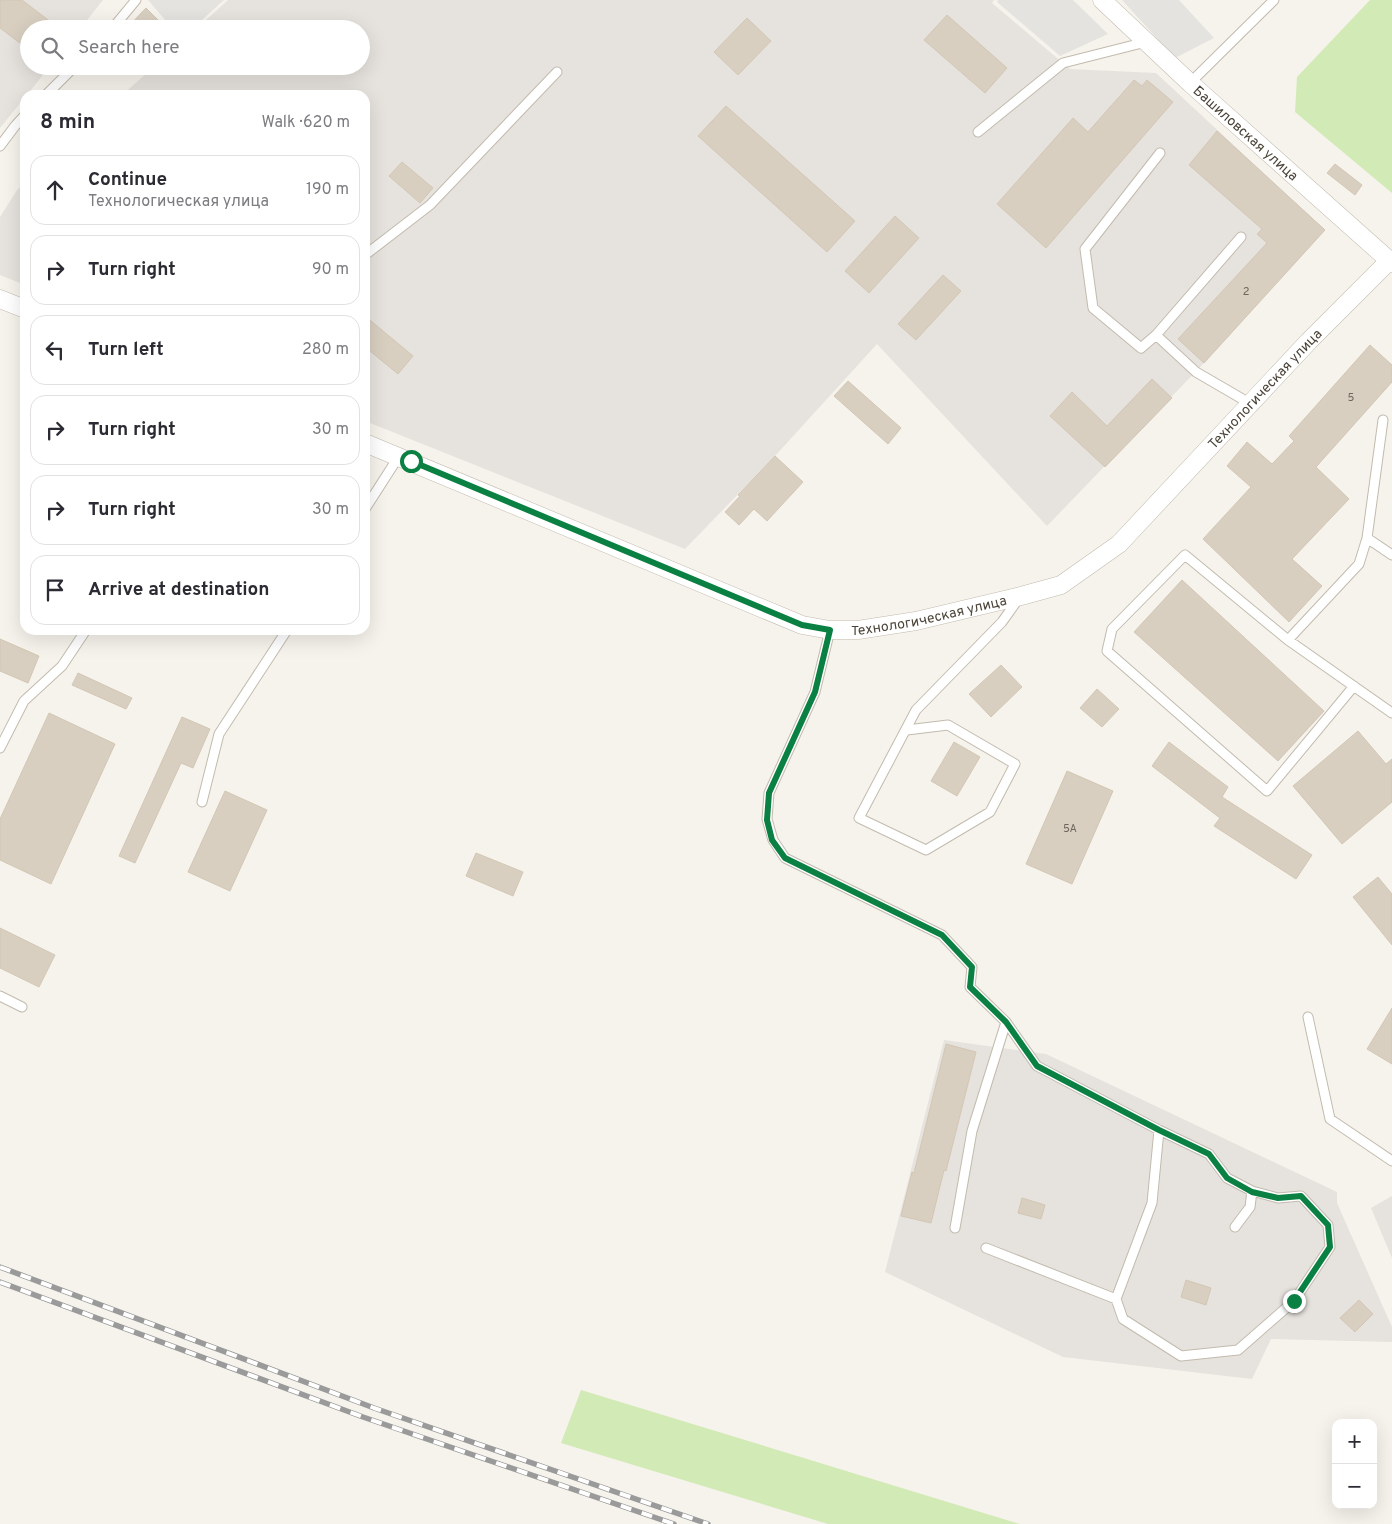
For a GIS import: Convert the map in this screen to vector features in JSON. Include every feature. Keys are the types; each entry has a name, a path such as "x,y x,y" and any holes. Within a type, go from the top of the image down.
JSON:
{"street":[{"name":"Башиловская улица","path":"1102,0 1190,83 1391,260"},
{"name":"Технологическая улица","path":"370,445 802,625 830,630 858,630 916,620 1021,596 1061,584 1119,544 1309,341 1391,260"},
{"path":"0,300 20,307"}],"lane":[{"path":"119,20 136,0"},
{"path":"1190,83 1274,0"},
{"path":"978,132 1063,63 1146,42"},
{"path":"370,251 430,205 557,72"},
{"path":"51,90 66,75"},
{"path":"0,146 20,120"},
{"path":"1160,152 1085,249 1093,308 1141,348 1156,334 1241,237"},
{"path":"1156,334 1196,372 1252,404"},
{"path":"1288,640 1359,564 1366,538 1383,420"},
{"path":"370,501 399,456"},
{"path":"1366,538 1392,555"},
{"path":"1354,686 1267,791 1107,651 1112,629 1185,556 1288,640 1354,686 1392,713"},
{"path":"907,730 948,725 1015,764 990,812 926,850 860,818 916,710 1002,622 1021,596"},
{"path":"830,630 815,692 769,793 767,820 772,840 785,858 942,935 972,967 970,987 1006,1022 1037,1066 1209,1154 1227,1178 1252,1192 1278,1198 1301,1196 1328,1225 1330,1247 1294,1301 1238,1350 1181,1356 1124,1319 1116,1299 1152,1203 1159,1130"},
{"path":"0,748 24,701 62,666 83,635"},
{"path":"202,802 219,734 284,635"},
{"path":"0,996 22,1006"},
{"path":"1308,1017 1330,1119 1392,1161"},
{"path":"955,1228 972,1131 1006,1022"},
{"path":"1235,1227 1250,1207 1252,1192"},
{"path":"986,1248 1116,1299"}],"shaded area":[{"path":"0,0 103,0 87,20 20,20 20,75 43,75 31,90 20,90 20,103 0,128"},
{"path":"148,0 224,0 202,20 165,20"},
{"path":"228,0 994,0 992,3 1070,69 1156,73 1325,230 1204,363 1047,526 877,344 775,456 685,549 370,423 370,90 128,90 145,75 370,75 370,20 206,20"},
{"path":"998,0 1073,0 1108,34 1060,56 997,2"},
{"path":"1122,0 1179,0 1214,38 1175,58"},
{"path":"20,187 20,283 0,275 0,217"},
{"path":"944,1040 1046,1054 1337,1192 1337,1203 1392,1327 1392,1342 1271,1339 1252,1379 1063,1357 885,1272"},
{"path":"1392,1196 1392,1258 1371,1208"}],"green space":[{"path":"1370,0 1392,0 1392,193 1295,112 1297,77"},
{"path":"581,1390 1020,1524 828,1524 561,1443"}],"building":[{"path":"0,0 22,0 48,20 20,20 20,43 0,28"},
{"path":"146,8 158,20 135,20"},
{"path":"947,15 1007,68 985,93 924,40"},
{"path":"747,18 771,41 738,75 714,52"},
{"path":"1134,80 1142,86 1147,80 1173,102 1046,248 997,204 1073,118 1088,132"},
{"path":"726,106 855,221 827,252 698,136"},
{"path":"1217,131 1325,230 1204,363 1178,339 1267,243 1257,234 1262,229 1189,165"},
{"path":"402,162 433,188 420,203 389,176"},
{"path":"1335,164 1362,185 1355,195 1327,173"},
{"path":"895,216 919,238 869,293 845,271"},
{"path":"943,275 961,291 916,340 898,324"},
{"path":"370,320 413,356 398,374 370,351"},
{"path":"1370,345 1392,365 1392,382 1316,467 1349,499 1292,559 1322,586 1289,622 1203,539 1251,487 1227,466 1247,442 1272,464 1294,441 1289,436"},
{"path":"1152,379 1172,398 1105,467 1050,416 1072,392 1107,426"},
{"path":"848,381 901,428 888,444 834,396"},
{"path":"775,456 803,482 767,521 754,509 739,525 725,512 740,496 738,495"},
{"path":"1182,580 1324,711 1278,761 1134,632"},
{"path":"0,639 39,656 28,683 0,671"},
{"path":"1001,665 1022,687 991,717 969,694"},
{"path":"78,673 132,698 126,709 72,685"},
{"path":"1097,689 1119,709 1102,727 1080,708"},
{"path":"49,713 115,744 51,884 0,860 0,819"},
{"path":"182,717 210,729 193,768 181,763 135,863 119,856"},
{"path":"1358,731 1386,764 1392,759 1392,802 1342,844 1293,786"},
{"path":"954,742 980,757 957,796 931,781"},
{"path":"1169,742 1228,787 1222,797 1312,855 1296,879 1214,826 1220,818 1152,766"},
{"path":"1067,771 1113,791 1072,884 1026,864"},
{"path":"225,791 267,810 230,891 188,872"},
{"path":"476,853 523,872 513,896 466,876"},
{"path":"1378,877 1392,894 1392,945 1353,897"},
{"path":"0,928 55,955 39,987 0,968"},
{"path":"1392,1008 1392,1064 1367,1049"},
{"path":"946,1044 976,1052 931,1223 901,1216 912,1172 914,1173"},
{"path":"1022,1198 1045,1205 1041,1219 1018,1213"},
{"path":"1186,1280 1211,1288 1206,1305 1181,1297"},
{"path":"1359,1300 1373,1314 1355,1332 1340,1318"}],"railway":[{"path":"0,1267 374,1408 708,1524"},
{"path":"0,1282 363,1417 674,1524"}],"route":[{"path":"411,461 802,625 830,630 815,692 769,793 767,820 772,840 785,858 942,935 972,967 970,987 1006,1022 1037,1066 1209,1154 1227,1178 1252,1192 1278,1198 1301,1196 1328,1225 1330,1247 1294,1301"}]}
